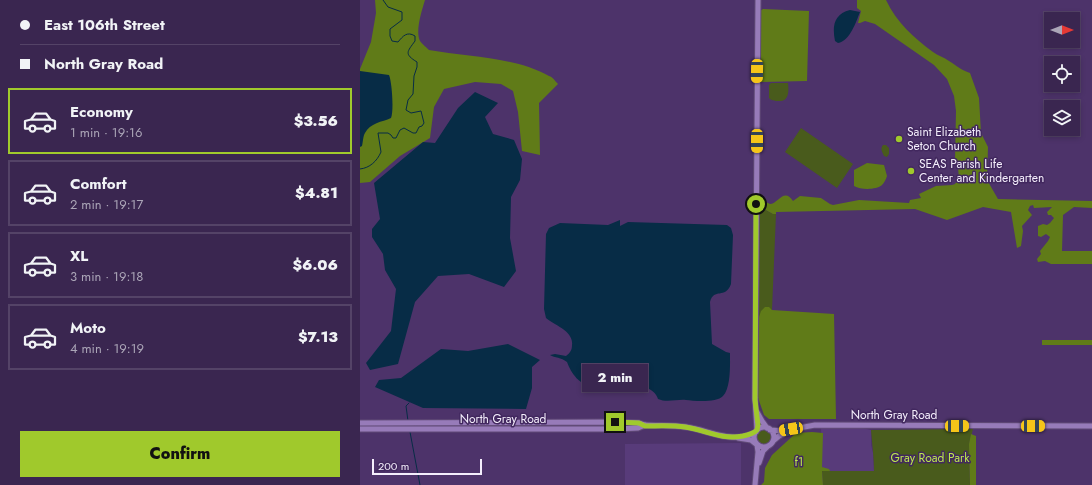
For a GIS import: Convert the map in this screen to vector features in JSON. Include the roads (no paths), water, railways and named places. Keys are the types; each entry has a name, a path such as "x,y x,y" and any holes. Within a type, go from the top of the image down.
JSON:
{"street":[{"path":"755,485 758,452 754,436 756,431 758,0"},
{"path":"756,409 762,421 773,435 773,441 763,451 757,470"},
{"name":"North Gray Road","path":"360,423 615,422 639,423 645,426"},
{"name":"North Gray Road","path":"769,429 776,431 815,425 1092,426"},
{"name":"North Gray Road","path":"360,429 615,429 638,428 645,426 686,427 718,436 737,437 752,440 757,444"},
{"path":"756,431 763,428 769,429"},
{"name":"North Gray Road","path":"773,441 791,429"},
{"name":"North Gray Road","path":"737,437 751,434 756,431"},
{"path":"757,444 763,447 768,446"}],"water":[{"path":"850,10 860,12 849,35 842,42 838,43 835,41 834,36 835,21 840,14"},
{"path":"360,71 389,75 391,84 392,114 391,118 376,123 367,130 364,134 362,146 360,147"},
{"path":"475,92 498,103 485,117 493,134 514,140 522,159 520,180 511,197 510,238 516,271 504,287 469,274 438,276 415,302 398,364 370,370 366,363 391,331 396,289 385,270 383,254 372,237 372,229 380,219 374,183 423,142 435,143 458,108"},
{"path":"620,220 620,226 628,222 727,225 731,228 733,235 731,284 729,289 723,293 714,295 710,302 712,344 730,353 729,382 726,392 720,398 705,401 661,400 658,399 654,392 629,381 627,374 623,371 617,373 609,384 597,386 584,384 577,378 567,362 563,359 550,355 555,354 566,356 569,354 572,348 572,340 567,332 546,318 544,309 546,234 549,228 560,223 608,225"},
{"path":"508,344 540,360 532,367 532,388 526,409 423,408 375,387 379,380 401,378 441,349 468,351"}],"waterway":[{"path":"360,169 373,164 381,152 378,133 388,133 393,138 396,138 400,130 404,128 416,133 419,127 424,123 421,111 411,113 406,110 408,100 413,94 414,76 417,67 417,62 410,57 408,53 415,41 415,36 407,34 398,42 392,41 390,29 402,20 402,12 388,7 383,0"},
{"path":"408,421 406,406 409,403"},
{"path":"410,432 420,485"}],"place":[{"name":"Saint Elizabeth Seton Church","path":"899,139"},
{"name":"SEAS Parish Life Center and Kindergarten","path":"911,171"}],"park label":[{"name":"Gray Road Park","path":"930,458"},
{"name":"f1","path":"799,462"}]}
